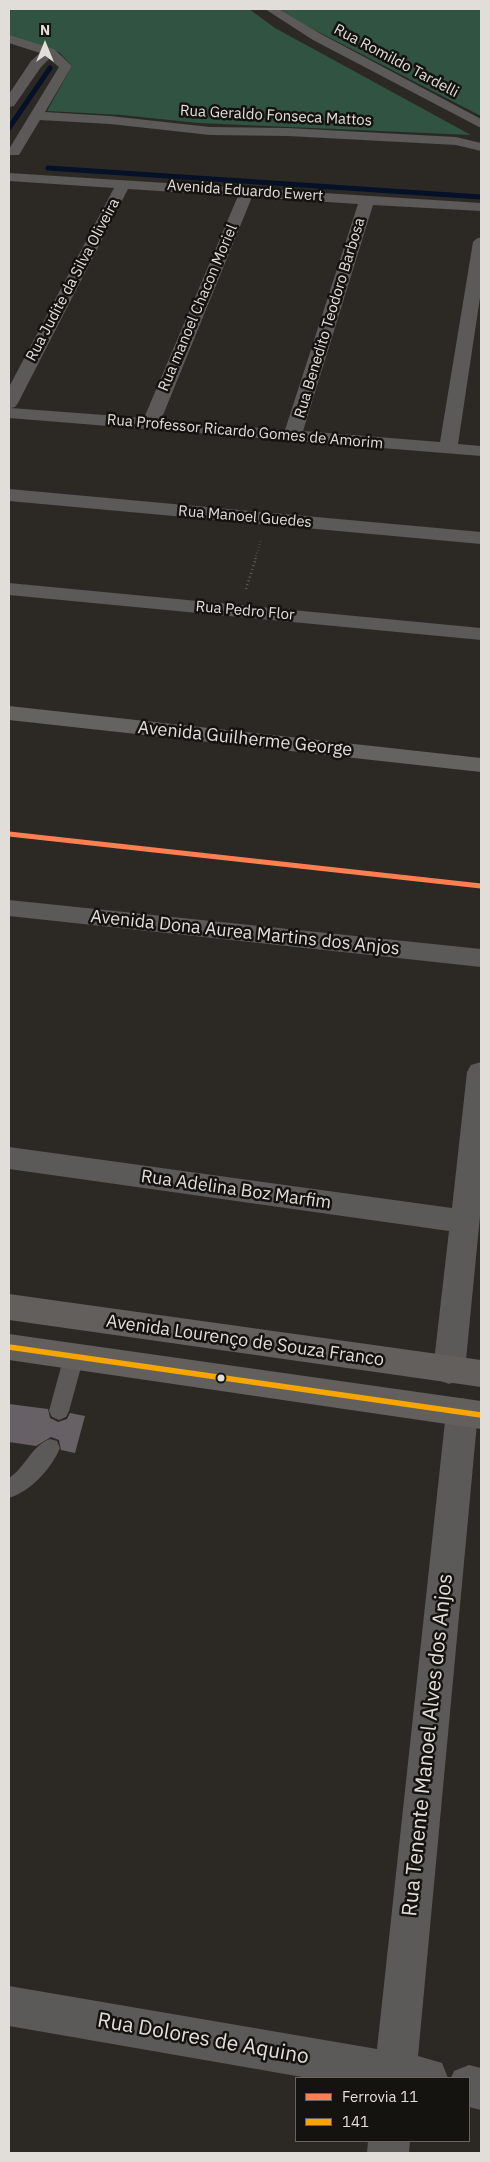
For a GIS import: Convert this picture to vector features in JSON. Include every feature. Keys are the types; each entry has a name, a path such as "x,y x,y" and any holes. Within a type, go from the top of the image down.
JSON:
{"highway":[{"name":"Avenida Lourenço de Souza Franco","path":"9,1307 481,1374"},
{"path":"9,1347 471,1414"}],"main road":[{"name":"Avenida Guilherme George","path":"9,713 481,765"},
{"name":"Avenida Guilherme George","path":"9,730 481,781"}],"street":[{"name":"Rua Romildo Tardelli","path":"271,9 317,37 481,124"},
{"path":"9,39 49,52 66,66"},
{"path":"9,103 32,69 49,52"},
{"path":"9,73 66,66"},
{"path":"9,176 23,168 18,156 36,116 66,66"},
{"name":"Rua Geraldo Fonseca Mattos","path":"36,116 110,120 210,131 297,132 456,141 481,147"},
{"name":"Avenida Eduardo Ewert","path":"18,156 303,181"},
{"name":"Avenida Eduardo Ewert","path":"9,176 247,191 367,190 481,207"},
{"name":"Rua Judite da Silva Oliveira","path":"9,403 124,183"},
{"name":"Rua Benedito Teodoro Barbosa","path":"292,436 367,190"},
{"name":"Rua manoel Chacon Moriel","path":"150,424 247,191"},
{"path":"448,448 481,242"},
{"name":"Rua Professor Ricardo Gomes de Amorim","path":"9,413 481,451"},
{"name":"Rua Manoel Guedes","path":"9,496 481,538"},
{"name":"Rua Pedro Flor","path":"9,589 481,634"},
{"name":"Avenida Dona Aurea Martins dos Anjos","path":"9,908 481,958"},
{"path":"449,1370 481,1072"},
{"name":"Rua Adelina Boz Marfim","path":"9,1158 464,1221"},
{"name":"Rua Tenente Manoel Alves dos Anjos","path":"406,2076 471,1414"},
{"name":"Rua Dolores de Aquino","path":"9,2006 406,2076"}],"lane":[{"path":"59,1411 74,1356"},
{"path":"9,1489 24,1480 50,1448"}],"path":[{"path":"239,611 268,519"}],"green space":[{"path":"9,9 249,9 275,28 471,135 198,123 122,115 47,111 72,66 59,52 9,36"},
{"path":"279,9 481,9 481,116 305,25"}],"building":[{"path":"9,1404 48,1409 50,1418 58,1422 67,1419 70,1413 85,1416 75,1453 61,1450 59,1440 51,1437 36,1446 9,1442"}],"waterway":[{"path":"9,128 50,68"},
{"path":"48,168 481,197"}],"rail line":[{"name":"11","path":"9,834 481,886"}],"transit line":[{"name":"141","path":"9,1347 481,1415"}]}
